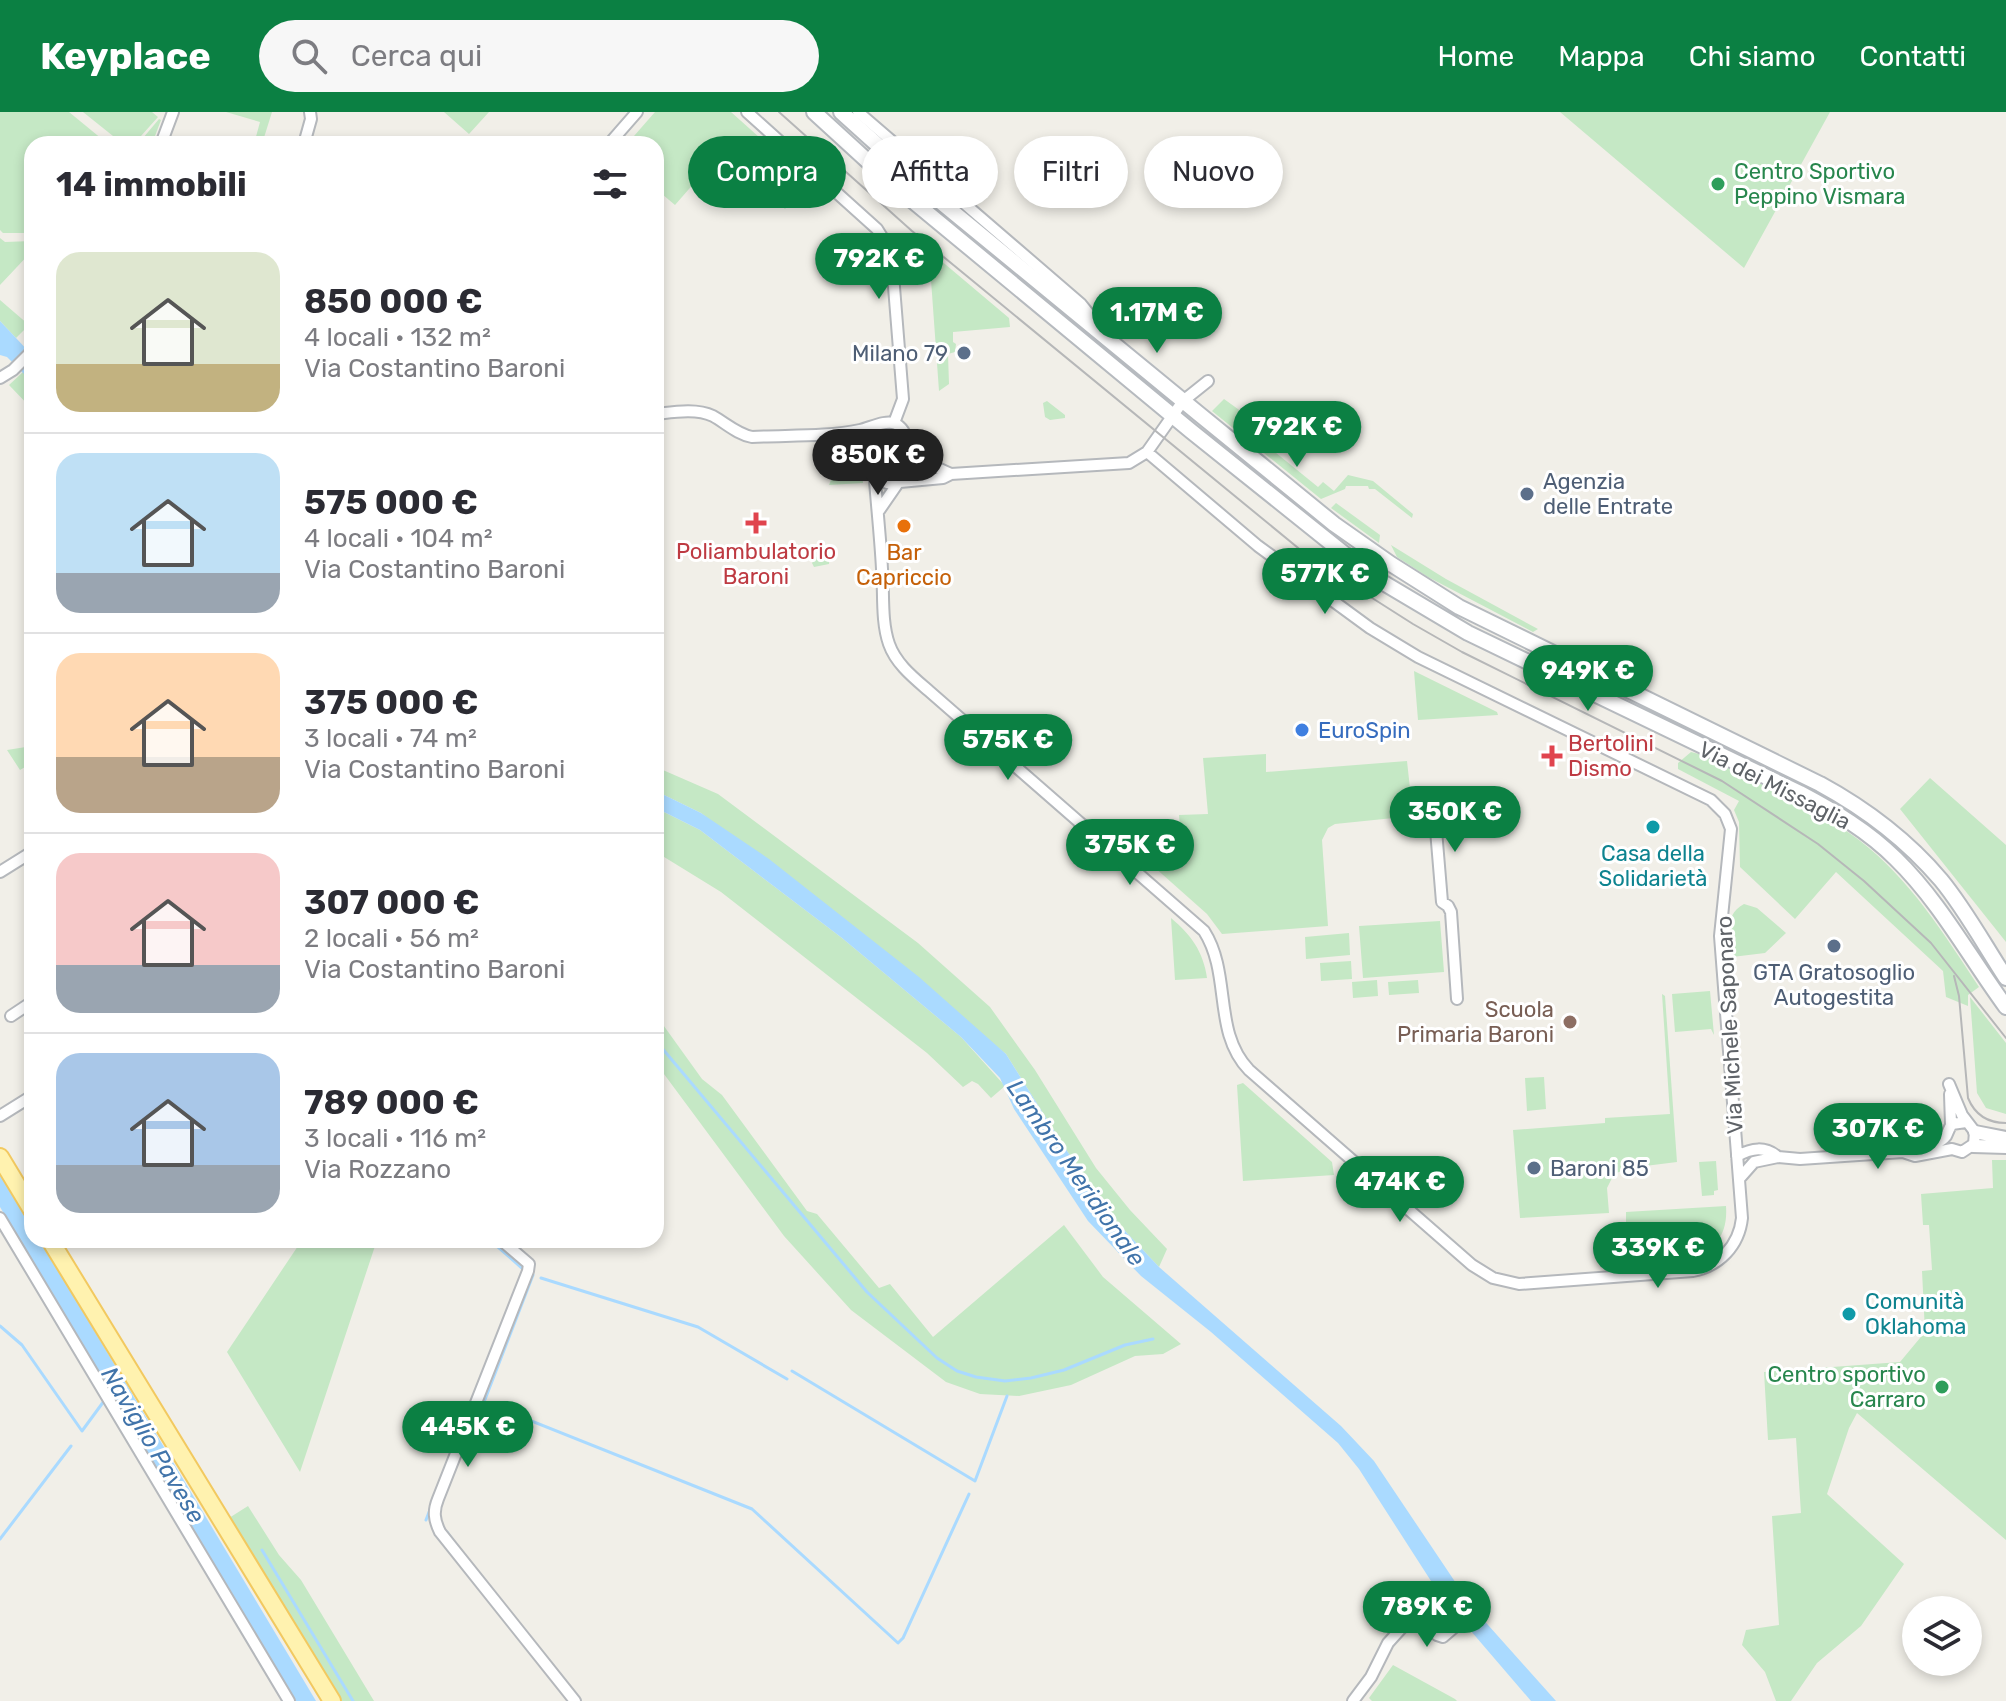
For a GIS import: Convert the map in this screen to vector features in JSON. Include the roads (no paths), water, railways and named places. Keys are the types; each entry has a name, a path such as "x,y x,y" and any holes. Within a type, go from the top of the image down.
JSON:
{"main road":[{"name":"Via dei Missaglia","path":"814,112 896,187 1350,560 1413,602 1468,633 1800,793 1849,821 1885,849 1915,879 2006,1007"},
{"name":"Via dei Missaglia","path":"841,112 942,203 1334,524 1459,607 1851,801 1896,835 1942,882 2006,978"},
{"path":"0,1157 24,1197"},
{"path":"55,1248 332,1701"}],"street":[{"path":"164,136 173,112"},
{"path":"306,136 310,112"},
{"path":"616,136 637,112"},
{"path":"747,112 849,203 877,230 887,245 892,262 903,399 894,423"},
{"name":"Via dei Missaglia","path":"858,112 1081,304 1107,337"},
{"path":"0,378 24,359"},
{"path":"874,467 887,483 943,478 951,474 1129,463 1147,452 1183,401 1208,381"},
{"path":"664,413 683,411 706,414 738,433 752,437 850,432 894,423 905,432 907,461 899,482 878,512"},
{"name":"Via Michele Saponaro","path":"879,426 873,451 874,490 888,640 902,665 1198,924 1216,954 1228,1037 1243,1063 1472,1265 1493,1278 1519,1284 1706,1268 1721,1260 1738,1235 1742,1218 1720,936 1731,829 1721,809 1697,793 1418,657 1370,628 1258,546 1147,452"},
{"path":"850,432 873,451"},
{"path":"908,448 929,464 951,474"},
{"path":"1422,827 1436,830 1442,902 1451,912 1457,999"},
{"path":"0,872 24,857"},
{"path":"11,1016 24,1007"},
{"path":"1952,1149 1948,1131 1949,1084 1974,1139"},
{"path":"0,1116 24,1101"},
{"path":"1903,1152 1913,1147 1928,1146 1957,1122 1966,1122"},
{"path":"1735,1130 1753,1148"},
{"path":"1974,1139 2006,1138"},
{"path":"1974,1139 2006,1147"},
{"path":"1737,1156 1754,1162 1778,1157 1800,1159 1903,1152 1915,1156 1952,1149 1964,1152 1974,1139"},
{"path":"1737,1156 1753,1148 1770,1150 1778,1157"},
{"path":"1739,1179 1754,1162"},
{"path":"0,1218 289,1701"},
{"path":"512,1248 529,1264 528,1271 434,1510 440,1532 575,1701"},
{"path":"1353,1701 1371,1677 1388,1643 1417,1611 1437,1635 1443,1637 1479,1606"}],"water":[{"path":"0,321 24,346 24,374 7,357 0,355"},
{"name":"Lambro Meridionale","path":"664,795 701,813 769,859 919,977 1006,1054 1110,1215 1159,1267 1341,1426 1374,1461 1472,1607 1556,1701 1531,1701 1440,1595 1359,1469 1338,1443 1211,1332 1141,1276 1088,1221 1014,1109 1000,1078 961,1037 842,938 700,830 664,812"},
{"path":"0,1172 24,1212 24,1247 0,1207"},
{"name":"Naviglio Pavese","path":"25,1248 45,1248 316,1701 296,1701"}],"waterway":[{"path":"664,1051 867,1292 937,1358 957,1371 1005,1381 1031,1378 1064,1370 1125,1345 1153,1339"},
{"path":"499,1248 523,1269"},
{"path":"533,1275 484,1402 752,1509 898,1643 969,1494"},
{"path":"541,1278 698,1327 787,1379"},
{"name":"Naviglio Pavese","path":"0,1326 22,1345 82,1431 104,1401"},
{"path":"792,1371 975,1481 1007,1396"},
{"path":"0,1539 71,1446"},
{"path":"426,1520 431,1507"},
{"path":"447,1532 454,1542"},
{"path":"262,1550 353,1701"}],"tram line":[{"path":"779,112 912,231 1314,561 1462,652 1722,781 1818,844 1864,881 1931,943 2006,1038"},
{"path":"1954,976 1959,996 1968,1098 1983,1117 2006,1123"}],"place":[{"name":"Centro Sportivo Peppino Vismara","path":"1718,184"},
{"name":"Milano 79","path":"964,353"},
{"name":"Agenzia delle Entrate","path":"1527,494"},
{"name":"Poliambulatorio Baroni","path":"756,523"},
{"name":"Bar Capriccio","path":"904,526"},
{"name":"EuroSpin","path":"1302,730"},
{"name":"Bertolini Dismo","path":"1552,756"},
{"name":"Casa della Solidarietà","path":"1653,827"},
{"name":"GTA Gratosoglio Autogestita","path":"1834,946"},
{"name":"Scuola Primaria Baroni","path":"1570,1022"},
{"name":"Baroni 85","path":"1534,1168"},
{"name":"Comunità Oklahoma","path":"1849,1314"},
{"name":"Centro sportivo Carraro","path":"1942,1387"}]}
